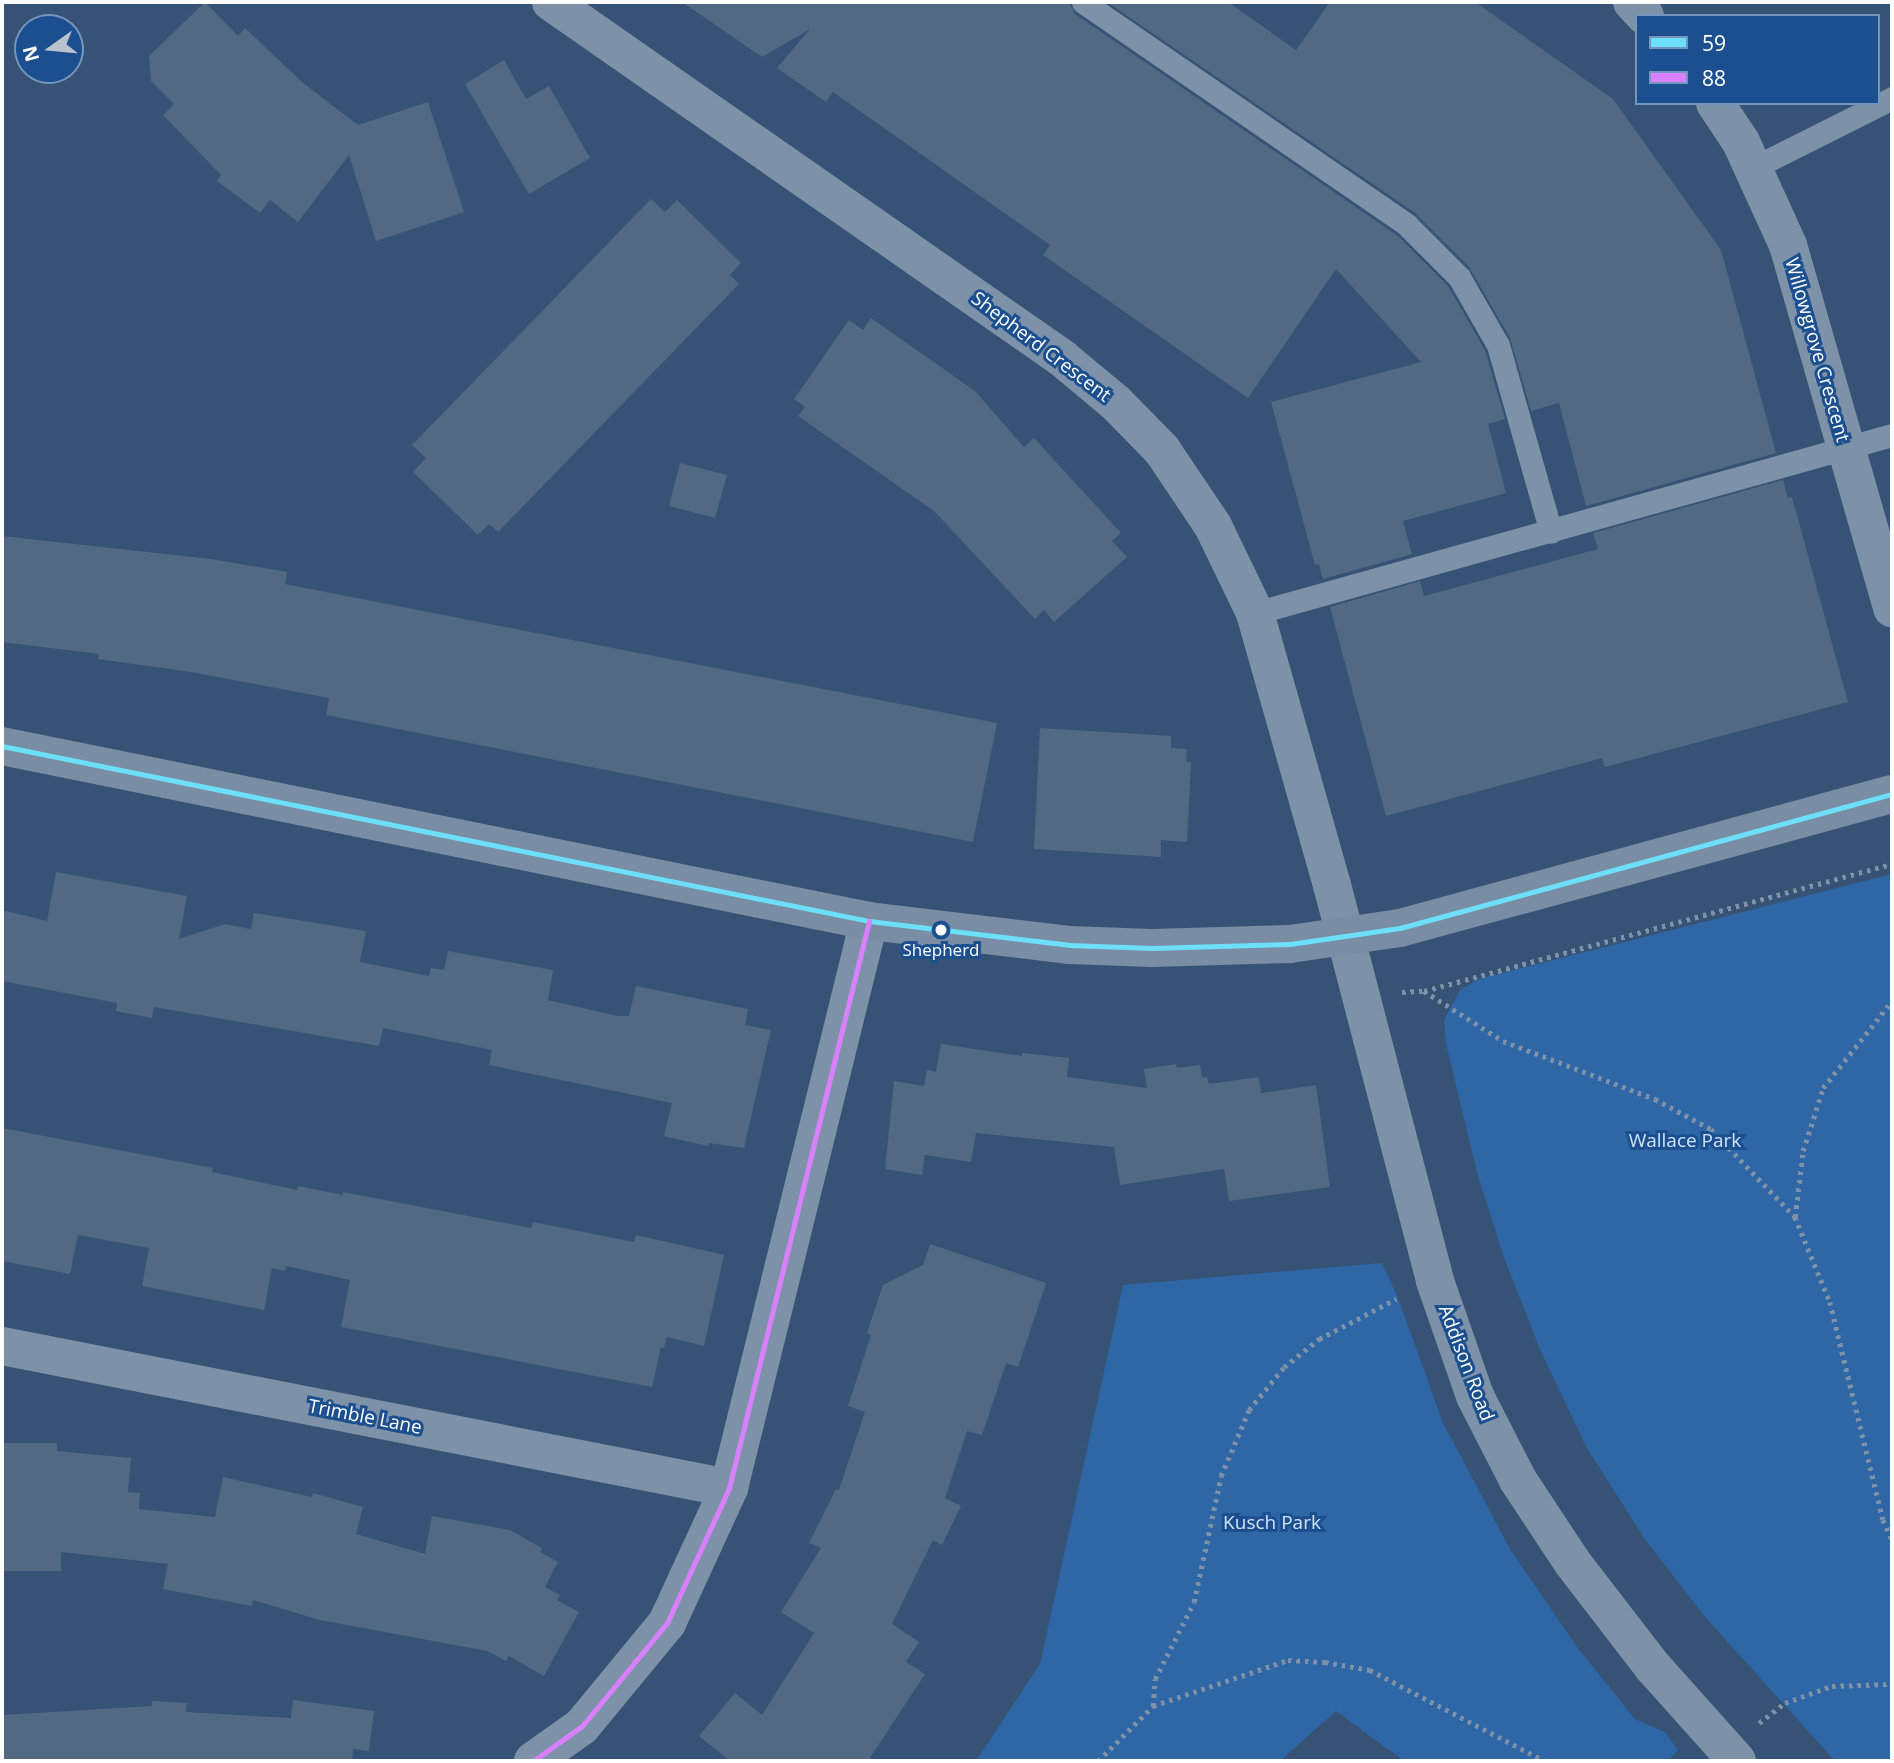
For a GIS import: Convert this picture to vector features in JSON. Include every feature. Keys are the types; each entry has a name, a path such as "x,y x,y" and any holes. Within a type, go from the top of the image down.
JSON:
{"street":[{"name":"Shepherd Crescent","path":"554,3 1062,358 1116,403 1162,450 1213,526 1255,614 1345,937"},
{"name":"Willowgrove Crescent","path":"1716,105 1741,142 1788,245 1892,608"},
{"path":"2,746 869,921 1027,942 1152,948 1278,944 1345,937 1441,918 1631,863 1892,794"},
{"path":"533,1761 582,1726 667,1623 729,1488 869,921"},
{"name":"Addison Road","path":"1345,937 1435,1281 1475,1396 1518,1480 1572,1562 1653,1667 1737,1761"},
{"name":"Trimble Lane","path":"2,1346 729,1488"}],"lane":[{"path":"1083,2 1407,225 1459,277 1498,345 1551,532"},
{"path":"1753,168 1878,105"},
{"path":"1255,614 1892,435"}],"path":[{"path":"1359,995 1424,991 1892,864"},
{"path":"1424,991 1503,1041 1655,1099 1712,1129 1795,1217 1830,1302 1883,1520 1892,1539"},
{"path":"1795,1217 1803,1151 1823,1088 1892,1001"},
{"path":"1153,1706 1155,1679 1194,1602 1221,1476 1249,1410 1284,1367 1318,1339 1383,1304"},
{"path":"1098,1761 1153,1706 1288,1660 1325,1662 1370,1670 1545,1761"},
{"path":"1785,1703 1832,1686 1892,1684"}],"green space":[{"name":"Wallace Park","path":"1892,874 1892,1761 1835,1761 1705,1617 1644,1538 1587,1448 1541,1352 1504,1258 1478,1176 1446,1044 1444,1020 1460,990 1479,979"},
{"name":"Kusch Park","path":"1382,1263 1398,1298 1443,1423 1510,1549 1577,1647 1635,1719 1665,1732 1678,1750 1668,1761 1404,1761 1336,1711 1280,1761 976,1761 1040,1664 1123,1285"}],"building":[{"path":"205,2 238,36 245,28 303,83 358,125 428,102 464,212 376,241 349,155 298,222 270,200 260,213 217,181 221,175 163,115 174,104 151,81 149,56"},
{"path":"682,2 1069,2 1075,14 1398,236 1448,286 1485,350 1505,419 1488,424 1506,493 1403,521 1412,554 1323,579 1319,564 1315,565 1271,402 1421,362 1336,269 1248,398 1043,255 1050,245 833,92 826,102 777,68 810,29 762,57"},
{"path":"1107,2 1228,2 1296,50 1330,2 1475,2 1613,99 1721,250 1776,453 1586,506 1559,403 1531,411 1510,338 1469,267 1415,213"},
{"path":"504,60 526,99 549,86 590,158 529,194 465,84"},
{"path":"651,199 665,212 677,200 741,263 730,275 739,284 498,532 489,524 478,535 413,472 426,458 412,445"},
{"path":"871,318 975,391 1024,447 1034,438 1121,533 1112,541 1127,557 1054,622 1044,610 1035,619 934,511 798,416 805,407 794,399 849,320 863,330"},
{"path":"680,463 727,475 715,518 669,506"},
{"path":"1783,480 1788,498 1792,497 1848,702 1605,767 1602,758 1386,816 1330,607 1420,581 1424,596 1598,549 1593,533"},
{"path":"2,536 211,559 287,572 285,584 997,723 973,842 326,715 329,698 191,672 98,659 99,654 2,642"},
{"path":"1040,728 1171,736 1171,748 1187,749 1186,762 1191,762 1187,842 1161,840 1161,857 1034,849"},
{"path":"56,872 187,896 179,939 225,924 251,929 254,913 366,931 360,962 429,976 431,968 444,970 448,951 553,970 548,1000 617,1016 629,1016 636,986 748,1009 745,1025 771,1030 744,1148 709,1143 708,1146 664,1136 672,1103 489,1065 492,1050 383,1028 379,1046 154,1007 152,1018 116,1011 117,1003 2,981 2,910 47,921"},
{"path":"941,1044 1022,1056 1022,1053 1069,1058 1067,1077 1147,1088 1144,1069 1176,1064 1177,1068 1200,1065 1202,1078 1207,1077 1209,1084 1259,1077 1261,1093 1316,1085 1330,1187 1229,1201 1224,1169 1120,1185 1114,1147 976,1133 971,1162 925,1155 922,1175 885,1169 894,1081 924,1086 927,1070 936,1072"},
{"path":"2,1128 213,1168 212,1172 297,1190 298,1186 343,1195 343,1192 531,1228 533,1222 634,1242 636,1235 724,1255 704,1346 667,1337 664,1348 661,1347 652,1387 341,1327 350,1280 286,1266 285,1271 272,1268 264,1310 142,1286 149,1248 78,1235 70,1274 2,1261"},
{"path":"930,1244 1046,1283 1018,1367 1006,1363 982,1435 967,1431 945,1498 961,1506 942,1545 933,1540 892,1624 919,1642 906,1662 925,1674 868,1761 730,1761 699,1736 735,1693 762,1715 814,1633 781,1612 821,1548 809,1543 836,1489 839,1490 865,1412 848,1406 871,1335 867,1333 883,1285 923,1265"},
{"path":"4,1443 57,1443 57,1451 131,1458 128,1492 140,1493 139,1509 215,1517 223,1477 312,1497 313,1493 363,1507 356,1534 425,1554 432,1516 510,1530 542,1548 540,1552 558,1562 545,1587 560,1595 557,1600 579,1612 544,1676 509,1656 506,1661 487,1651 320,1620 253,1600 252,1606 163,1589 168,1564 61,1552 61,1571 2,1571"},
{"path":"293,1700 374,1711 369,1751 353,1749 352,1761 2,1761 2,1715 152,1706 152,1701 187,1703 186,1712 291,1718"}],"transit line":[{"name":"59","path":"2,746 869,921 1069,945 1152,948 1290,944 1400,928 1892,794"},
{"name":"88","path":"533,1761 582,1726 667,1623 729,1488 869,921"}],"place":[{"name":"Shepherd","path":"941,930"}]}
